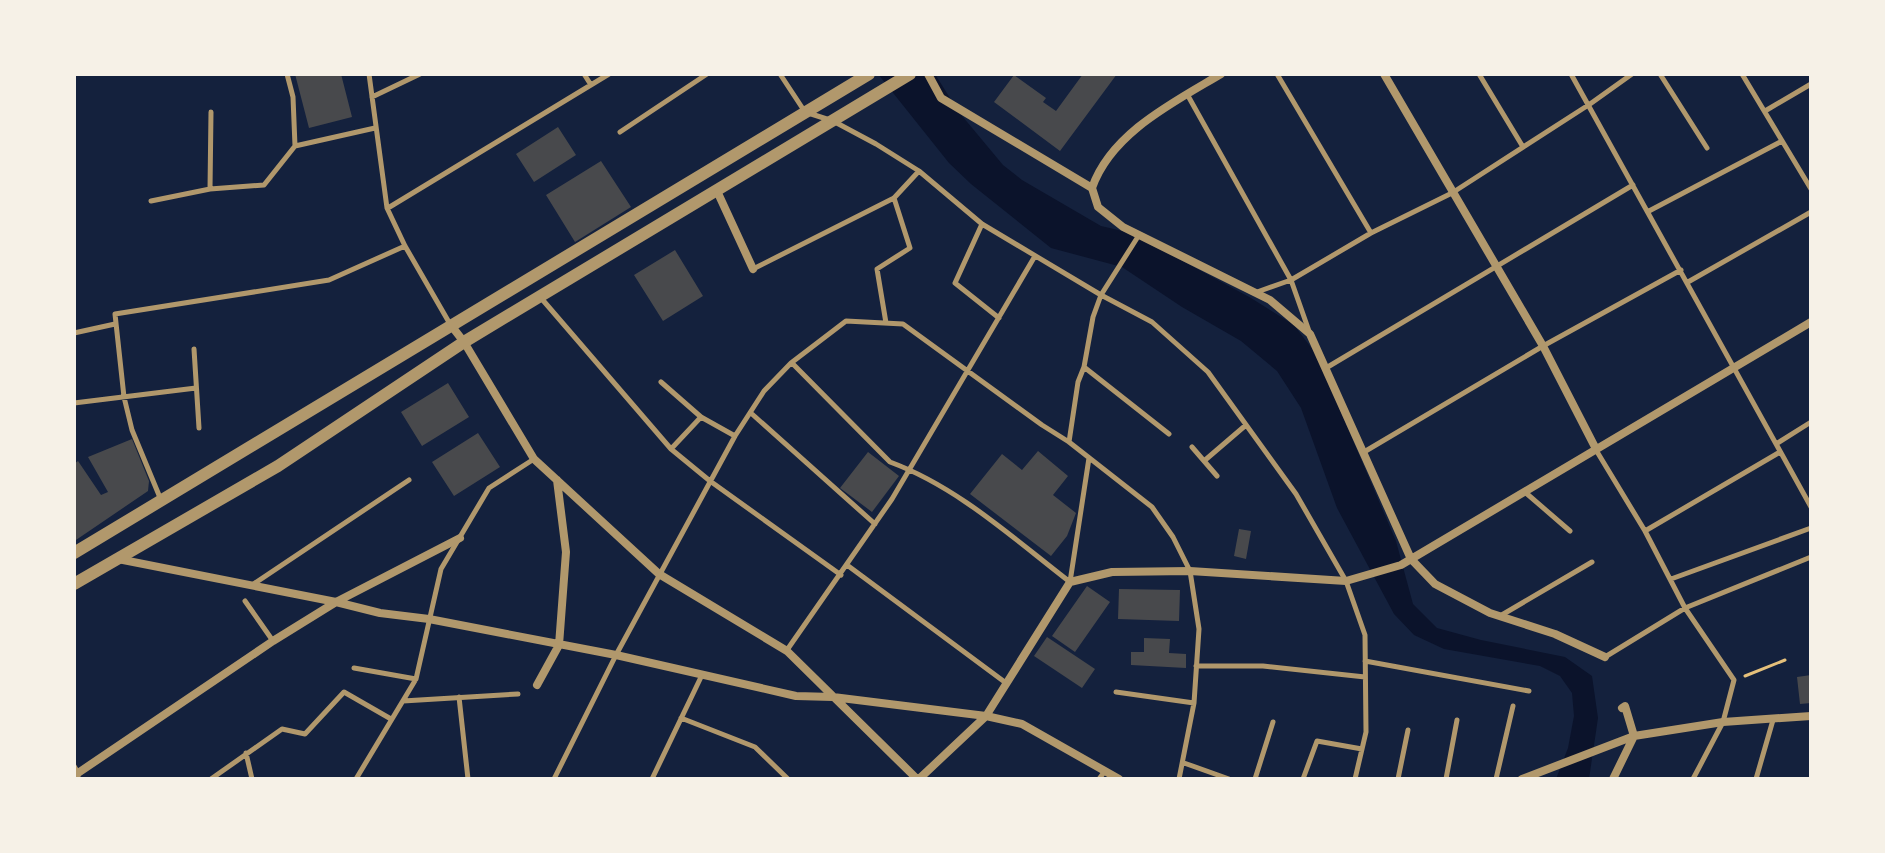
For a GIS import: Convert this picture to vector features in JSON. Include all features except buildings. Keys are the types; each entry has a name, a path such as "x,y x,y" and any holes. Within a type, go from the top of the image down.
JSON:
{"street":[{"path":"74,553 869,74"},
{"path":"74,584 278,466 464,342 910,74"},
{"path":"928,74 941,98 1092,188"},
{"path":"1221,74 1138,128 1114,151 1092,188 1098,207 1139,235 1270,300 1310,334 1411,559 1435,584 1499,616 1555,634 1605,657"},
{"path":"1384,74 1543,346 1596,449"},
{"path":"717,191 753,269"},
{"path":"450,324 534,459 659,574 787,651 918,779 986,716 1070,582 1112,572 1190,571 1346,581 1401,565 1811,322"},
{"path":"537,685 559,645 566,552 557,480"},
{"path":"77,773 336,602 460,538"},
{"path":"115,559 380,613 429,619 616,655 796,696 833,697 986,716 1022,724 1102,775 1119,779"},
{"path":"1613,779 1634,736 1625,706 1622,708"},
{"path":"1522,779 1634,736 1723,722 1811,716"}],"lane":[{"path":"287,74 293,97 295,146"},
{"path":"369,74 387,208 450,324"},
{"path":"372,97 420,74"},
{"path":"584,74 591,85"},
{"path":"387,208 609,74"},
{"path":"620,132 707,74"},
{"path":"780,74 805,112 833,121 919,171 982,224 1152,322 1208,372 1296,494 1346,581 1365,635 1366,732 1355,779"},
{"path":"1277,74 1371,233"},
{"path":"1479,74 1523,147"},
{"path":"1571,74 1810,504"},
{"path":"1256,293 1291,280 1371,233 1452,193 1632,74"},
{"path":"1660,74 1707,148"},
{"path":"1742,74 1811,189"},
{"path":"1765,111 1811,84"},
{"path":"1187,94 1291,280 1310,334"},
{"path":"210,189 211,112"},
{"path":"151,201 210,189 264,185 295,146 375,128"},
{"path":"1648,211 1782,141"},
{"path":"753,269 894,198 919,171"},
{"path":"1326,368 1633,185"},
{"path":"886,323 877,269 910,248 894,198"},
{"path":"1688,282 1811,212"},
{"path":"982,224 955,283 999,318"},
{"path":"1069,442 1078,382 1084,367 1093,317 1101,295 1139,235"},
{"path":"162,501 132,430 124,397 115,314 329,280 405,246"},
{"path":"787,651 910,469 1035,256"},
{"path":"1363,452 1543,346 1681,270"},
{"path":"540,297 671,449 710,481 841,575"},
{"path":"554,779 616,655 735,436 764,391 791,363 846,321 903,324 1069,442 1152,507 1173,537 1190,571 1199,629 1194,703 1179,779"},
{"path":"74,333 115,324"},
{"path":"194,349 199,428"},
{"path":"791,363 890,462 910,469 961,499 1070,582 1089,457"},
{"path":"1084,367 1169,434"},
{"path":"661,382 701,417 735,436"},
{"path":"74,403 196,388"},
{"path":"752,414 875,524"},
{"path":"671,449 701,417"},
{"path":"1776,444 1811,422"},
{"path":"1204,461 1246,425"},
{"path":"1192,447 1217,476"},
{"path":"1596,449 1645,531 1685,608 1734,680 1723,722 1693,779"},
{"path":"1645,531 1780,452"},
{"path":"356,779 416,679 441,569 489,488 534,459"},
{"path":"251,585 409,480"},
{"path":"1526,493 1570,531"},
{"path":"1671,579 1811,528"},
{"path":"1605,657 1685,608 1811,557"},
{"path":"1499,616 1592,562"},
{"path":"847,565 1006,683"},
{"path":"245,601 273,641"},
{"path":"1365,661 1529,691"},
{"path":"1196,666 1263,666 1365,677"},
{"path":"354,668 416,679"},
{"path":"652,779 702,675"},
{"path":"211,779 282,729 305,734 344,692 391,719"},
{"path":"1116,692 1194,703"},
{"path":"402,701 518,694"},
{"path":"459,697 468,779"},
{"path":"1496,779 1513,706"},
{"path":"681,718 755,747 788,779"},
{"path":"1446,779 1457,720"},
{"path":"1756,779 1773,720"},
{"path":"1255,779 1273,722"},
{"path":"1398,779 1408,730"},
{"path":"1303,779 1317,741 1362,749"},
{"path":"246,753 252,779"},
{"path":"1184,763 1229,779"}],"path":[{"path":"1734,680 1785,660"}],"water":[{"path":"878,74 935,74 958,111 1003,165 1022,180 1101,226 1131,233 1294,325 1316,354 1396,541 1413,604 1437,628 1565,657 1592,676 1598,718 1589,779 1556,779 1568,748 1574,716 1572,693 1560,676 1540,666 1444,649 1414,635 1394,614 1337,508 1301,408 1277,371 1241,341 1122,267 1051,248 949,163"}]}
